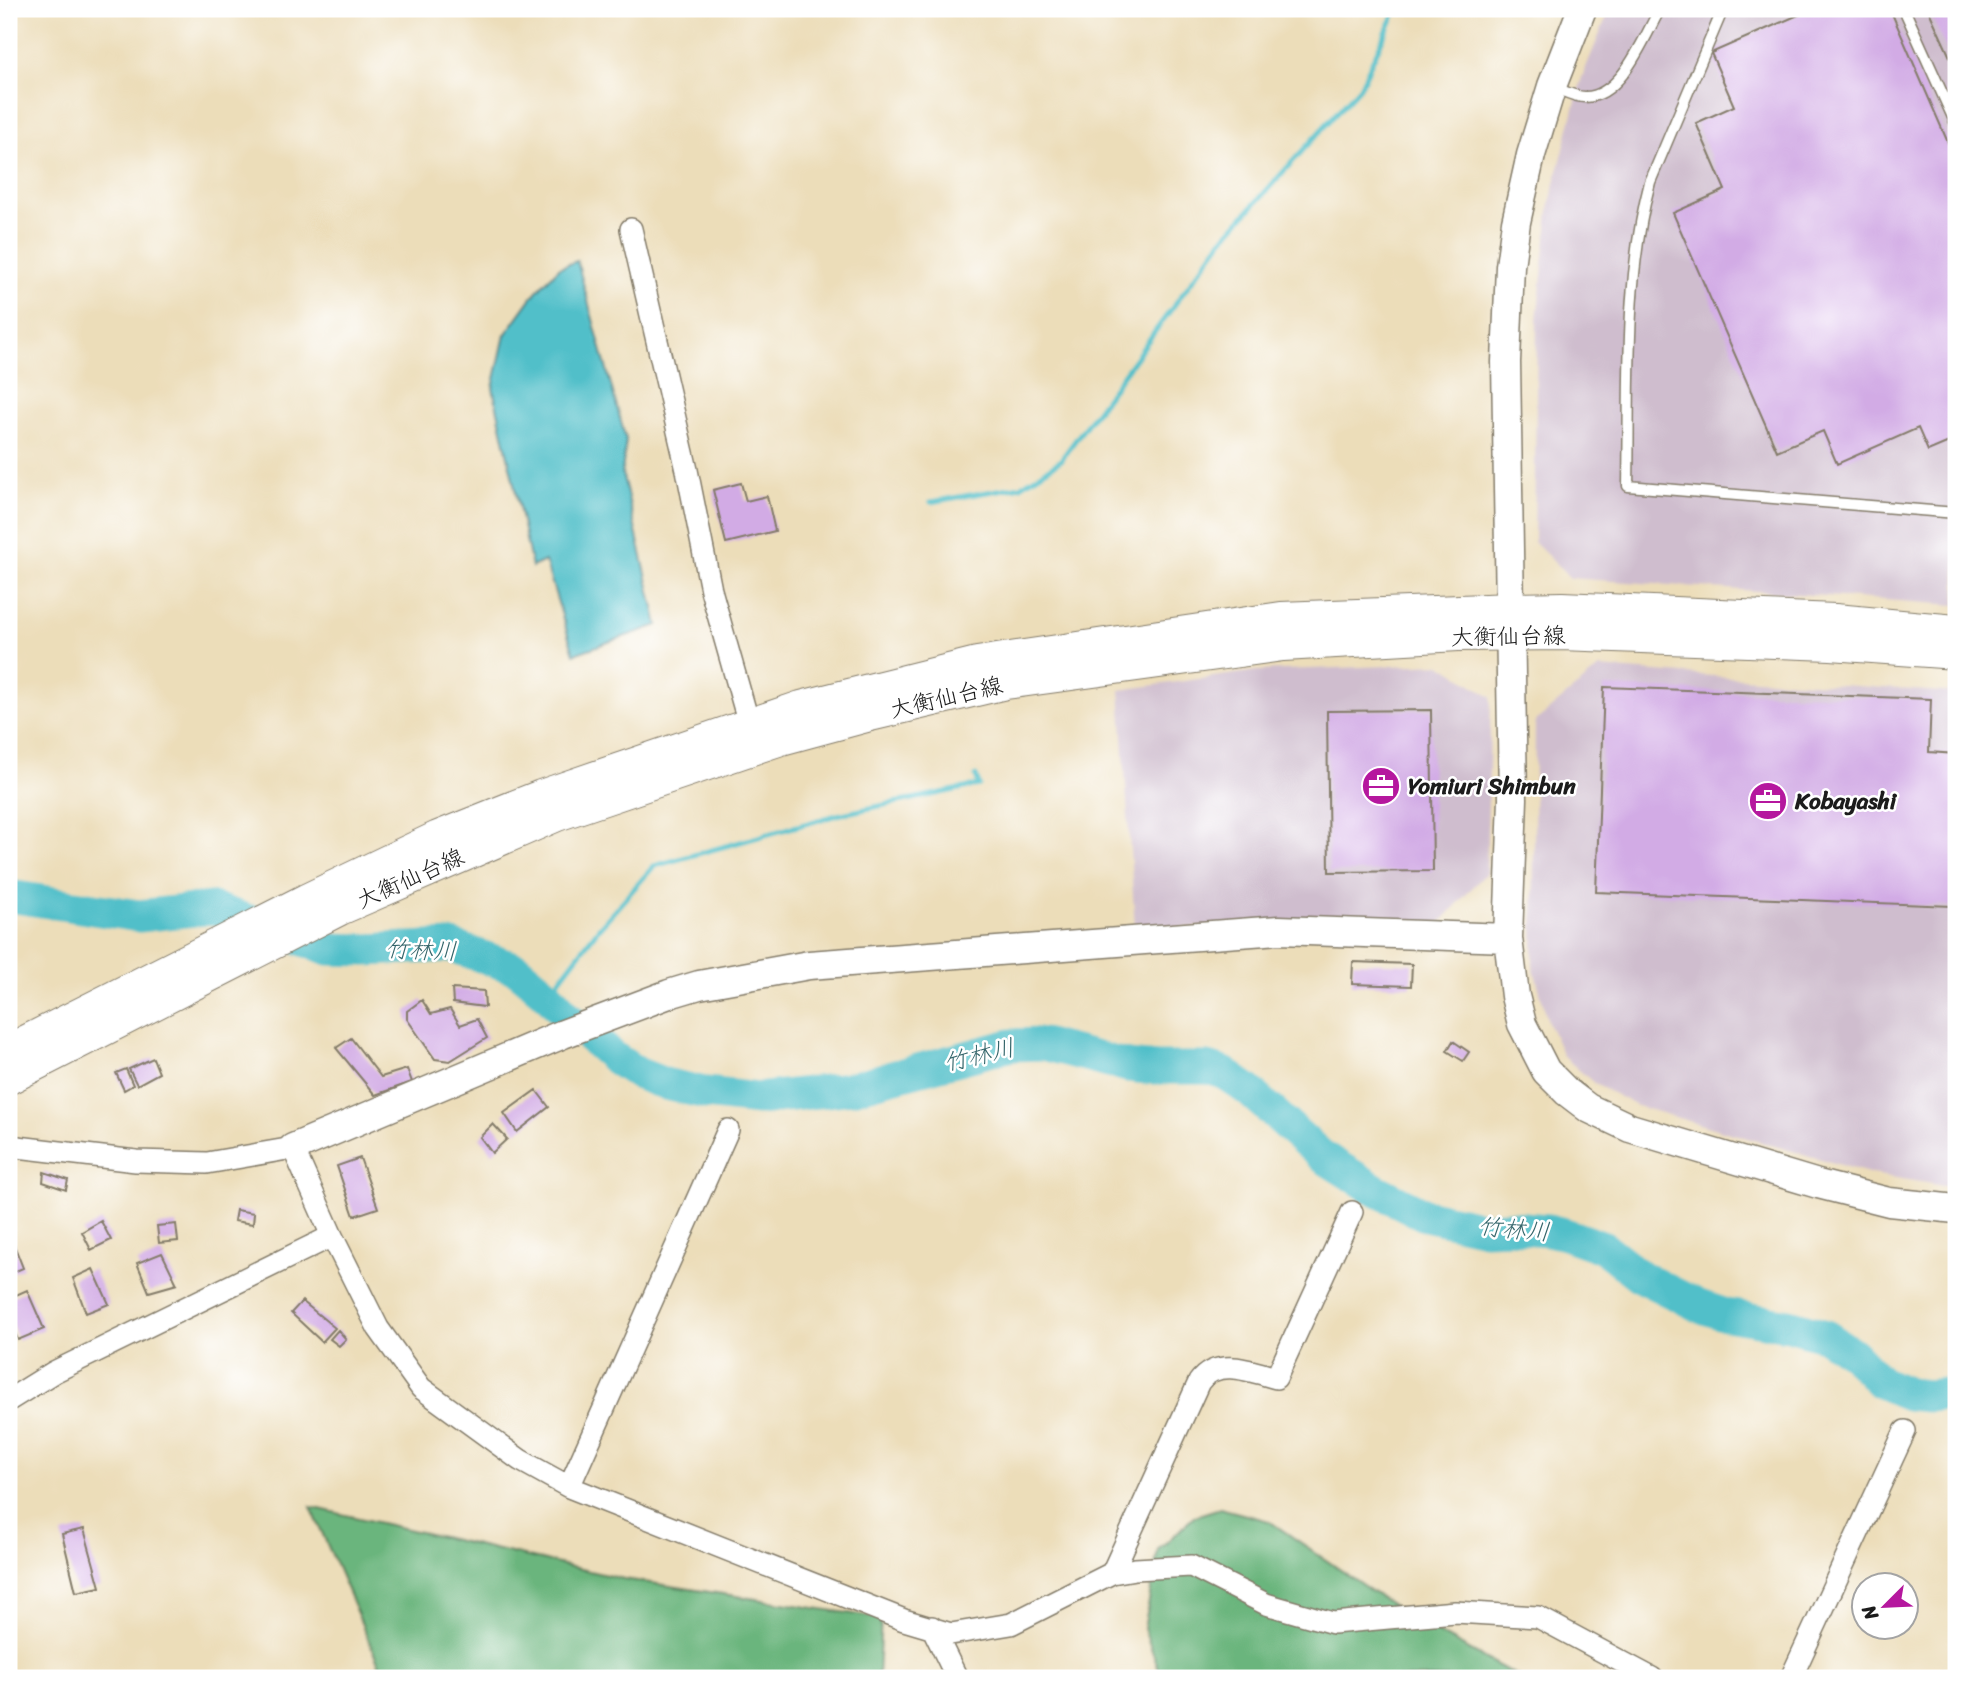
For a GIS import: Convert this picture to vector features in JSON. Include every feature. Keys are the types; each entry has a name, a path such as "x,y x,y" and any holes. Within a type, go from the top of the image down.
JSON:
{"main road":[{"name":"大衡仙台線","path":"9,1078 340,909 557,815 781,739 1006,683 1283,645 1511,622 1562,608 1835,620 1956,631"},
{"name":"大衡仙台線","path":"9,1050 306,900 438,837 541,796 801,707 977,663 1281,618 1511,622 1561,634 1831,644 1956,653"}],"street":[{"path":"1582,9 1552,86 1531,155 1516,222 1510,266 1506,375 1513,799 1508,938 1522,1024 1546,1071 1588,1108 1630,1128 1818,1184 1889,1202 1956,1209"},
{"path":"631,229 687,470 711,590 749,724"},
{"path":"9,1146 136,1161 207,1163 293,1148 604,1017 699,985 809,965 1279,930 1508,938"},
{"path":"569,1487 727,1130"},
{"path":"293,1148 332,1236 378,1328 421,1388 520,1460 569,1487 904,1620 951,1634 1011,1624 1112,1573 1191,1566 1266,1604 1333,1623 1455,1612 1538,1617 1652,1678"},
{"path":"1112,1573 1199,1382 1204,1375 1216,1368 1239,1368 1276,1378 1352,1212"},
{"path":"9,1401 54,1371 332,1236"},
{"path":"1791,1678 1905,1431"},
{"path":"932,1627 957,1678"}],"lane":[{"path":"1552,86 1586,97 1604,93 1619,81 1660,9"},
{"path":"1723,9 1655,170 1643,209 1629,317 1628,486 1956,513"},
{"path":"1905,9 1956,124"}],"shaded area":[{"path":"1610,9 1956,9 1956,605 1570,578 1534,542 1537,320 1550,203 1582,77"},
{"path":"1441,664 1491,697 1486,873 1439,924 1135,928 1120,690 1257,671"},
{"path":"1599,668 1956,693 1956,1188 1872,1174 1637,1106 1595,1084 1563,1056 1548,1022 1533,965 1535,722"}],"green space":[{"path":"311,1507 624,1579 881,1618 878,1678 385,1678"},
{"path":"1220,1508 1269,1521 1415,1621 1521,1678 1162,1678 1144,1629 1158,1550 1195,1516"}],"water":[{"path":"577,261 626,440 622,472 658,625 574,654 545,561 532,567 493,388 505,335 536,292 560,267"}],"building":[{"path":"1812,9 1890,9 1956,161 1956,439 1928,451 1918,428 1837,464 1823,431 1777,451 1673,213 1725,190 1696,123 1734,106 1711,53"},
{"path":"1928,9 1956,9 1956,70"},
{"path":"741,483 746,501 767,496 775,531 726,543 713,490"},
{"path":"1604,687 1931,699 1929,752 1956,754 1952,906 1596,892"},
{"path":"1431,710 1433,871 1329,872 1327,711"},
{"path":"1353,962 1412,964 1411,986 1352,984"},
{"path":"452,989 484,991 485,1007 453,1003"},
{"path":"422,1000 431,1014 450,1009 460,1025 477,1019 487,1038 450,1061 435,1059 407,1019 407,1011"},
{"path":"351,1038 381,1077 407,1069 412,1082 375,1095 336,1048"},
{"path":"1453,1041 1469,1052 1463,1061 1447,1051"},
{"path":"153,1058 159,1073 137,1085 129,1069"},
{"path":"126,1069 133,1085 124,1090 116,1073"},
{"path":"536,1090 549,1107 517,1132 504,1113"},
{"path":"493,1124 507,1139 492,1153 480,1137"},
{"path":"360,1158 378,1208 354,1216 337,1166"},
{"path":"44,1172 68,1180 66,1190 43,1182"},
{"path":"236,1210 254,1213 253,1224 234,1221"},
{"path":"101,1221 111,1240 91,1250 82,1232"},
{"path":"176,1224 178,1241 159,1243 157,1226"},
{"path":"11,1237 23,1268 9,1274 9,1238"},
{"path":"162,1253 177,1284 149,1292 137,1263"},
{"path":"93,1269 109,1304 86,1313 73,1278"},
{"path":"9,1284 14,1296 27,1290 44,1329 18,1340 9,1317"},
{"path":"302,1301 335,1328 322,1342 291,1313"},
{"path":"338,1330 346,1339 339,1346 330,1339"},
{"path":"84,1529 100,1587 76,1592 62,1534"}],"waterway":[{"path":"931,502 1021,486 1060,461 1222,240 1360,87 1397,9"},
{"path":"548,995 599,928 654,866 837,815 979,785 976,776"},
{"name":"竹林川","path":"9,896 139,916 212,908 329,949 452,946 517,969 613,1057 637,1073 665,1084 706,1093 758,1099 851,1088 1011,1045 1043,1044 1128,1066 1208,1068 1224,1073 1248,1090 1323,1157 1376,1190 1425,1215 1484,1228 1511,1227 1565,1234 1604,1248 1641,1277 1699,1306 1726,1315 1789,1325 1826,1336 1853,1354 1880,1382 1908,1394 1928,1396 1956,1393"}],"place":[{"name":"Yomiuri Shimbun","path":"1381,786"},
{"name":"Kobayashi","path":"1768,801"}]}
